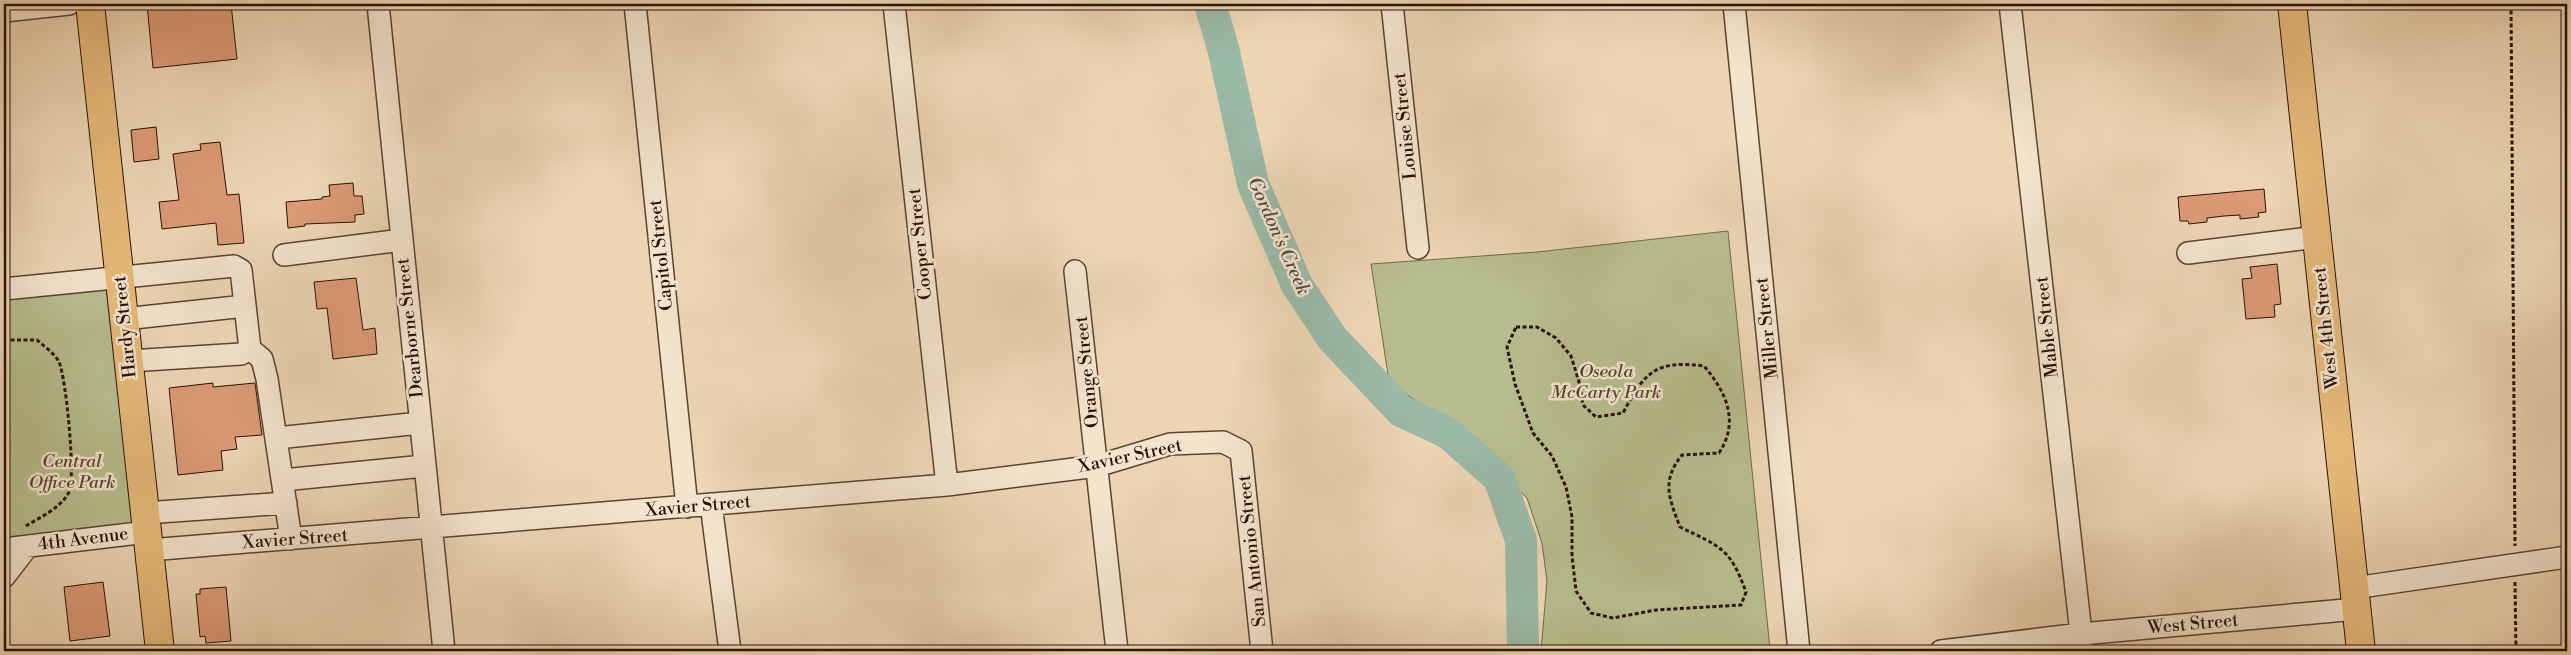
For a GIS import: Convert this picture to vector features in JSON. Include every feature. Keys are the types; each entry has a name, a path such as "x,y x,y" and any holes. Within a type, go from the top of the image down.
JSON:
{"main road":[{"name":"Hardy Street","path":"90,4 160,651"},
{"name":"West 4th Street","path":"2292,4 2361,651"}],"street":[{"path":"4,11 69,4"},
{"name":"Dearborne Street","path":"378,4 444,651"},
{"name":"Capitol Street","path":"635,4 687,507"},
{"name":"Cooper Street","path":"894,4 947,485"},
{"name":"Louise Street","path":"1392,4 1418,248"},
{"name":"Miller Street","path":"1734,4 1799,651"},
{"name":"Mable Street","path":"2010,4 2082,643"},
{"path":"2188,253 2317,237"},
{"path":"284,255 402,240"},
{"path":"4,289 234,266 241,270 245,306 246,351"},
{"name":"Orange Street","path":"1076,271 1117,651"},
{"path":"124,319 245,306"},
{"path":"129,361 246,351 262,359 277,438 290,539"},
{"path":"277,438 420,423"},
{"name":"Xavier Street","path":"147,532 290,539 947,485 1097,466 1170,444 1224,442 1241,451"},
{"name":"San Antonio Street","path":"1241,451 1262,651"},
{"path":"283,480 424,466"},
{"path":"147,532 286,503"},
{"path":"711,504 730,651"},
{"name":"4th Avenue","path":"4,577 25,537 147,532"},
{"path":"4,548 25,537"},
{"name":"West Street","path":"1941,651 2082,643 2355,599 2388,585 2567,557"}],"path":[{"path":"2511,4 2516,651"},
{"path":"1537,327 1556,338 1571,356 1579,382 1583,405 1596,417 1623,413 1633,393 1654,370 1677,363 1704,366 1720,385 1729,413 1727,440 1719,453 1682,455 1674,465 1668,478 1669,498 1680,526 1727,552 1739,572 1746,592 1741,605 1656,610 1613,618 1591,613 1576,591 1572,556 1572,517 1566,487 1552,456 1534,433 1515,384 1507,347 1516,328 1537,327"},
{"path":"4,340 38,340 59,362 68,419 73,477 70,491 62,502 25,537"}],"green space":[{"name":"Oseola McCarty Park","path":"1728,231 1770,649 1744,651 1541,651 1547,581 1542,543 1527,498 1509,481 1496,462 1476,439 1447,419 1428,410 1389,381 1371,264 1537,252"},
{"name":"Central Office Park","path":"120,277 147,532 4,549 4,289"}],"building":[{"path":"147,4 231,4 237,59 153,68"},
{"path":"156,127 159,159 134,162 131,130"},
{"path":"220,142 227,195 239,194 244,243 218,245 216,223 162,229 159,202 179,200 173,154 201,150 200,144"},
{"path":"353,183 354,196 362,196 364,214 355,215 355,222 305,224 305,226 288,228 286,202 322,199 322,197 330,196 329,185"},
{"path":"2264,189 2266,212 2258,213 2259,217 2240,219 2240,215 2224,216 2207,218 2207,222 2189,224 2188,221 2180,221 2178,197"},
{"path":"2277,264 2281,304 2274,305 2275,317 2246,319 2242,279 2252,278 2250,267"},
{"path":"356,278 363,330 375,328 377,354 333,359 327,308 317,309 314,282"},
{"path":"213,383 213,387 255,383 262,435 235,437 237,449 221,451 223,470 178,475 169,388"},
{"path":"103,582 110,636 70,641 64,587"},
{"path":"226,587 231,641 206,643 205,636 200,637 196,594 200,594 200,589"}],"waterway":[{"name":"Gordon's Creek","path":"1210,4 1223,48 1253,184 1297,285 1332,338 1401,411 1448,433 1499,478 1521,540 1523,651"}]}
